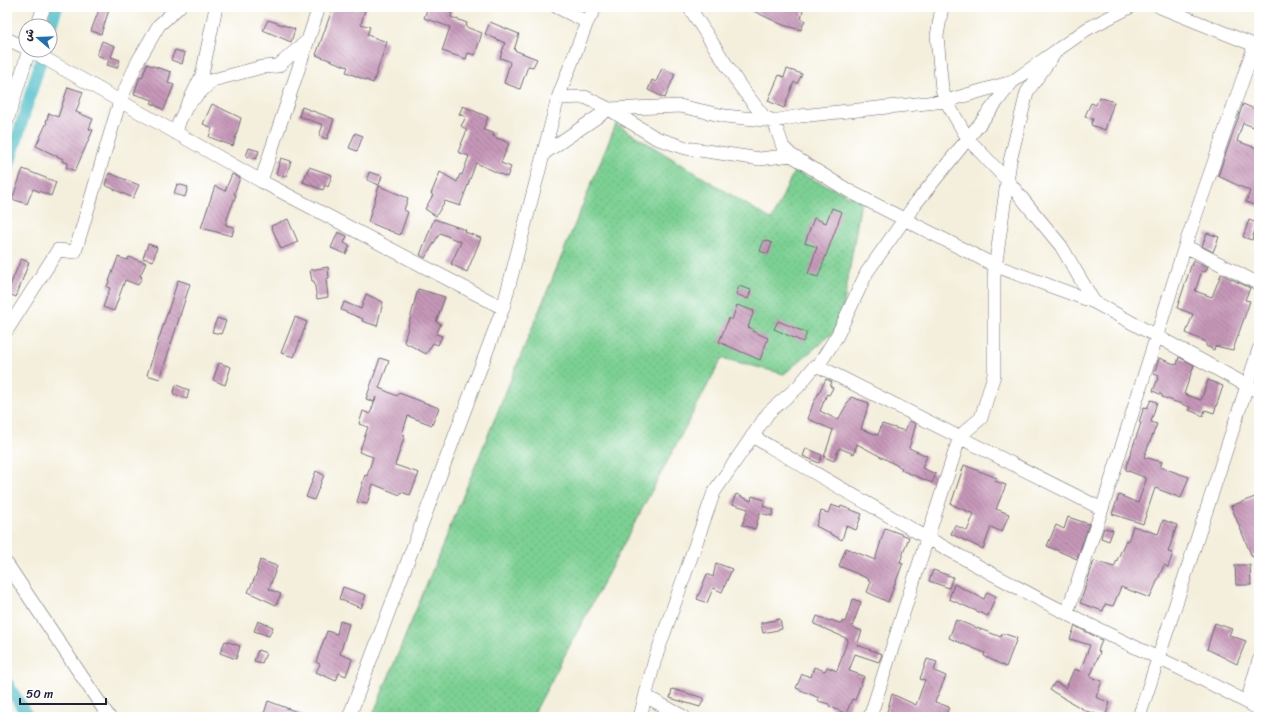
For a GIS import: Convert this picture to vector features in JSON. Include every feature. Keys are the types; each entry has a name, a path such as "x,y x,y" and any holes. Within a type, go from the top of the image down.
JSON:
{"street":[{"path":"40,18 44,7"},
{"path":"7,330 58,250 75,252 120,101 138,61 159,25 179,7"},
{"path":"176,133 187,104 202,75 216,7"},
{"path":"261,181 319,7"},
{"path":"558,7 587,22"},
{"path":"349,717 503,308 558,98 587,22 596,7"},
{"path":"689,7 740,86 764,117 774,121 783,147 791,155 849,191 996,266 1094,302 1259,392"},
{"path":"942,7 937,36 942,89 946,101 968,139 1007,180 1061,246 1094,302"},
{"path":"640,717 647,697 655,659 714,492 752,436 769,412 798,387 811,369 818,366 837,336 867,272 904,219 1012,82 1087,29 1130,7"},
{"path":"1067,613 1102,509 1185,246 1257,45 1160,7"},
{"path":"7,39 18,44"},
{"path":"187,104 213,80 262,67 278,66 308,39"},
{"path":"870,717 926,538 960,436 981,418 994,375 994,276 1010,161 1027,92 1058,50"},
{"path":"7,121 11,97 27,58"},
{"path":"44,58 261,181 503,308"},
{"path":"543,154 609,109 680,106 725,116 774,121 800,116 946,101 1012,82"},
{"path":"558,98 585,97 609,109 656,138 686,148 760,159 791,155"},
{"path":"1185,246 1259,284"},
{"path":"1139,717 1259,349"},
{"path":"818,366 960,436 1102,509"},
{"path":"752,436 926,538 1067,613 1158,657 1259,709"},
{"path":"7,564 109,717"},
{"path":"1246,702 1259,660"},
{"path":"647,697 684,717"}],"green space":[{"path":"616,124 772,220 794,171 861,201 840,327 784,374 722,358 532,717 372,717"}],"building":[{"path":"100,7 110,7 101,34 91,31"},
{"path":"333,7 366,7 361,24 370,27 367,35 387,42 373,83 346,72 348,67 316,55"},
{"path":"428,7 452,7 451,17 467,23 466,27 482,33 475,55 468,53 466,59 442,51 450,27 424,18"},
{"path":"745,7 792,7 803,11 801,19 805,20 801,30 783,25"},
{"path":"268,20 295,29 291,42 263,30"},
{"path":"490,22 519,34 514,50 537,59 533,67 528,66 520,89 504,83 510,63 509,61 500,58 505,43 485,34"},
{"path":"102,41 115,46 111,57 120,60 117,68 107,65 109,60 97,55"},
{"path":"175,50 185,53 182,64 171,60"},
{"path":"147,64 171,72 168,83 174,85 164,110 151,103 153,100 134,94 139,79 140,77 142,78"},
{"path":"662,68 675,74 665,98 648,90 652,80 656,82"},
{"path":"787,69 802,74 797,84 794,82 784,108 768,101 779,75 784,77"},
{"path":"68,87 83,92 76,112 93,119 89,129 93,130 75,171 66,167 68,163 62,161 63,159 36,146 47,122 49,113 58,117"},
{"path":"1099,97 1114,102 1105,130 1091,125 1093,119 1085,116 1091,103 1096,105"},
{"path":"212,104 241,118 233,146 209,137 212,128 203,124"},
{"path":"1243,104 1259,111 1259,129 1243,123 1237,141 1259,149 1259,207 1246,202 1250,191 1218,176"},
{"path":"463,106 488,117 483,130 494,133 493,136 509,143 501,163 511,167 507,177 476,163 460,206 445,201 436,216 425,209 433,195 431,194 440,172 457,182 460,174 462,175 469,156 458,152 467,130 461,126 466,117 459,114"},
{"path":"302,107 334,119 327,139 319,136 323,125 299,116"},
{"path":"355,133 363,136 357,151 349,148"},
{"path":"249,148 259,151 256,159 246,156"},
{"path":"281,158 291,161 286,177 276,174"},
{"path":"309,167 332,175 328,187 325,185 323,190 303,182"},
{"path":"23,169 56,182 51,196 33,189 27,204 12,199"},
{"path":"369,172 382,176 379,185 367,180"},
{"path":"109,173 139,185 133,198 105,185"},
{"path":"232,174 240,178 226,225 234,227 232,236 201,228 215,186 225,191"},
{"path":"177,184 188,187 185,197 174,194"},
{"path":"379,186 408,198 404,210 408,212 400,235 368,222"},
{"path":"832,208 842,212 818,277 808,274 817,247 805,243 814,218 826,223"},
{"path":"288,219 298,242 281,249 271,226"},
{"path":"434,219 466,230 465,232 481,238 467,272 451,264 461,242 440,233 425,258 420,255"},
{"path":"1249,220 1257,223 1252,240 1243,237"},
{"path":"338,232 347,236 344,243 350,246 346,254 331,248"},
{"path":"1207,233 1219,237 1213,252 1202,246"},
{"path":"764,240 772,243 768,254 760,251"},
{"path":"148,244 157,247 153,261 143,258"},
{"path":"118,257 127,260 129,257 146,263 138,285 125,280 114,311 103,307 110,288 107,287"},
{"path":"21,259 29,262 16,297 7,293"},
{"path":"1193,260 1208,267 1205,272 1202,271 1195,291 1212,297 1221,274 1250,288 1245,300 1250,301 1233,350 1215,346 1214,350 1206,346 1206,342 1186,333 1193,314 1177,308"},
{"path":"328,267 329,278 326,279 328,297 317,299 314,281 312,281 310,270"},
{"path":"178,280 190,284 160,379 147,375"},
{"path":"739,286 751,290 748,299 736,294"},
{"path":"418,289 445,297 436,322 441,324 436,334 442,336 438,345 433,343 426,354 404,342"},
{"path":"366,294 383,302 377,326 362,321 363,319 341,310 344,302 361,309"},
{"path":"737,305 754,311 748,327 753,329 752,331 768,338 760,360 719,342 729,318 732,320"},
{"path":"295,317 307,322 294,357 281,353"},
{"path":"217,318 226,321 221,334 212,332"},
{"path":"778,321 807,333 803,342 774,329"},
{"path":"1179,357 1194,365 1184,394 1201,400 1208,380 1223,386 1214,413 1205,410 1203,416 1189,410 1190,407 1162,397 1162,395 1153,391 1159,376 1154,374 1159,358 1177,365"},
{"path":"380,358 389,361 379,388 397,396 399,393 439,408 432,425 408,416 402,434 405,435 395,465 419,473 410,495 401,492 400,495 373,484 367,504 357,502 365,475 367,476 373,457 359,452 368,427 359,424 363,411 370,414 376,397 374,402 366,399"},
{"path":"219,363 231,367 225,385 213,380"},
{"path":"826,379 832,382 830,386 833,388 829,395 827,394 820,411 838,420 851,397 869,403 861,429 878,435 882,424 905,431 909,421 916,424 909,448 927,456 922,468 936,474 932,483 901,470 902,468 857,444 854,454 839,448 834,461 824,457 833,430 808,419 813,404"},
{"path":"176,385 189,390 187,399 173,394"},
{"path":"1151,400 1157,402 1151,422 1157,424 1144,457 1162,462 1160,467 1189,477 1181,498 1155,488 1143,524 1112,514 1119,495 1138,503 1146,480 1146,478 1126,470 1126,467 1141,423 1139,422 1144,407 1147,408"},
{"path":"806,448 822,455 819,463 803,456"},
{"path":"964,465 997,478 995,481 1006,485 996,509 1009,514 1002,532 991,527 983,549 951,534 955,525 967,531 974,514 951,504"},
{"path":"316,471 324,475 314,500 306,497"},
{"path":"736,494 751,501 752,496 765,500 763,506 774,510 772,516 760,513 755,529 742,525 748,509 732,504"},
{"path":"1255,497 1259,507 1259,554 1252,557 1231,506"},
{"path":"831,505 840,508 841,506 862,514 856,530 846,526 842,540 816,526 821,511 828,513"},
{"path":"1068,517 1089,524 1077,559 1047,546 1056,525 1064,529"},
{"path":"1163,520 1177,525 1168,552 1173,553 1168,567 1164,565 1150,598 1121,587 1113,606 1105,604 1103,611 1080,603 1094,561 1114,567 1126,540 1128,541 1133,526 1158,534"},
{"path":"885,528 909,537 900,562 903,563 888,602 867,592 871,582 868,581 869,579 839,566 846,548 875,560"},
{"path":"1104,528 1113,530 1109,541 1101,538"},
{"path":"260,560 277,566 269,589 281,594 276,605 248,592 258,571"},
{"path":"716,563 732,569 722,592 713,588 707,603 697,599 707,574 713,577"},
{"path":"1235,565 1250,565 1251,585 1236,585"},
{"path":"933,570 953,577 949,588 929,581"},
{"path":"954,584 984,599 987,592 996,596 988,616 949,599"},
{"path":"343,587 366,595 361,608 339,599"},
{"path":"853,599 861,602 852,627 862,631 857,645 882,654 879,662 855,654 849,671 864,676 855,700 852,699 846,714 829,706 829,704 818,701 819,698 796,688 802,674 811,677 814,667 825,671 827,667 837,671 848,639 814,624 817,616 842,624 842,621 845,622"},
{"path":"780,619 782,629 763,633 761,623"},
{"path":"956,620 1001,637 1002,633 1017,638 1006,667 984,656 985,653 949,638"},
{"path":"258,621 273,627 269,636 254,631"},
{"path":"340,621 349,624 340,654 352,659 346,676 339,673 336,681 316,672 320,664 316,662 327,631 337,634"},
{"path":"1215,623 1232,629 1229,635 1246,641 1237,664 1207,649"},
{"path":"1075,626 1102,640 1098,651 1100,652 1090,677 1102,681 1096,697 1110,703 1105,717 1086,711 1050,690 1055,682 1066,688 1074,669 1080,671 1090,645 1070,639"},
{"path":"225,641 240,646 236,659 220,653"},
{"path":"258,650 266,653 262,663 254,661"},
{"path":"927,659 937,662 934,671 946,676 935,702 949,707 945,717 893,717 886,715 892,694 916,705 925,680 920,679"},
{"path":"672,689 704,698 700,707 670,698"},
{"path":"268,701 308,716 308,717 263,717"}],"waterway":[{"path":"53,18 57,7"},
{"path":"7,171 42,58"},
{"path":"7,683 28,717"}]}
